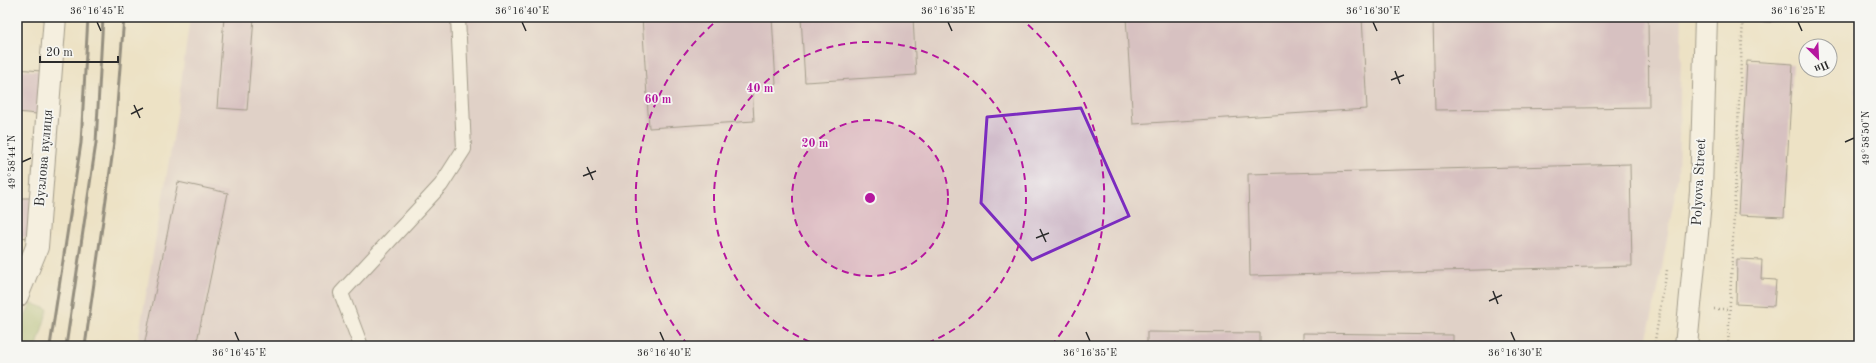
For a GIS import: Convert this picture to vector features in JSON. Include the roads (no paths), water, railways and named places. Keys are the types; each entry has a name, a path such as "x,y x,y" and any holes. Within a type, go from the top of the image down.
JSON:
{"main road":[{"name":"Вузлова вулиця","path":"17,296 37,247 55,17"},
{"name":"Polyova Street","path":"1686,346 1701,192 1706,17"}],"lane":[{"path":"361,346 341,294 441,185 464,149 458,17"}],"railway":[{"path":"50,346 81,143 88,17"},
{"path":"66,346 96,143 103,17"},
{"path":"85,346 114,143 124,17"}]}
